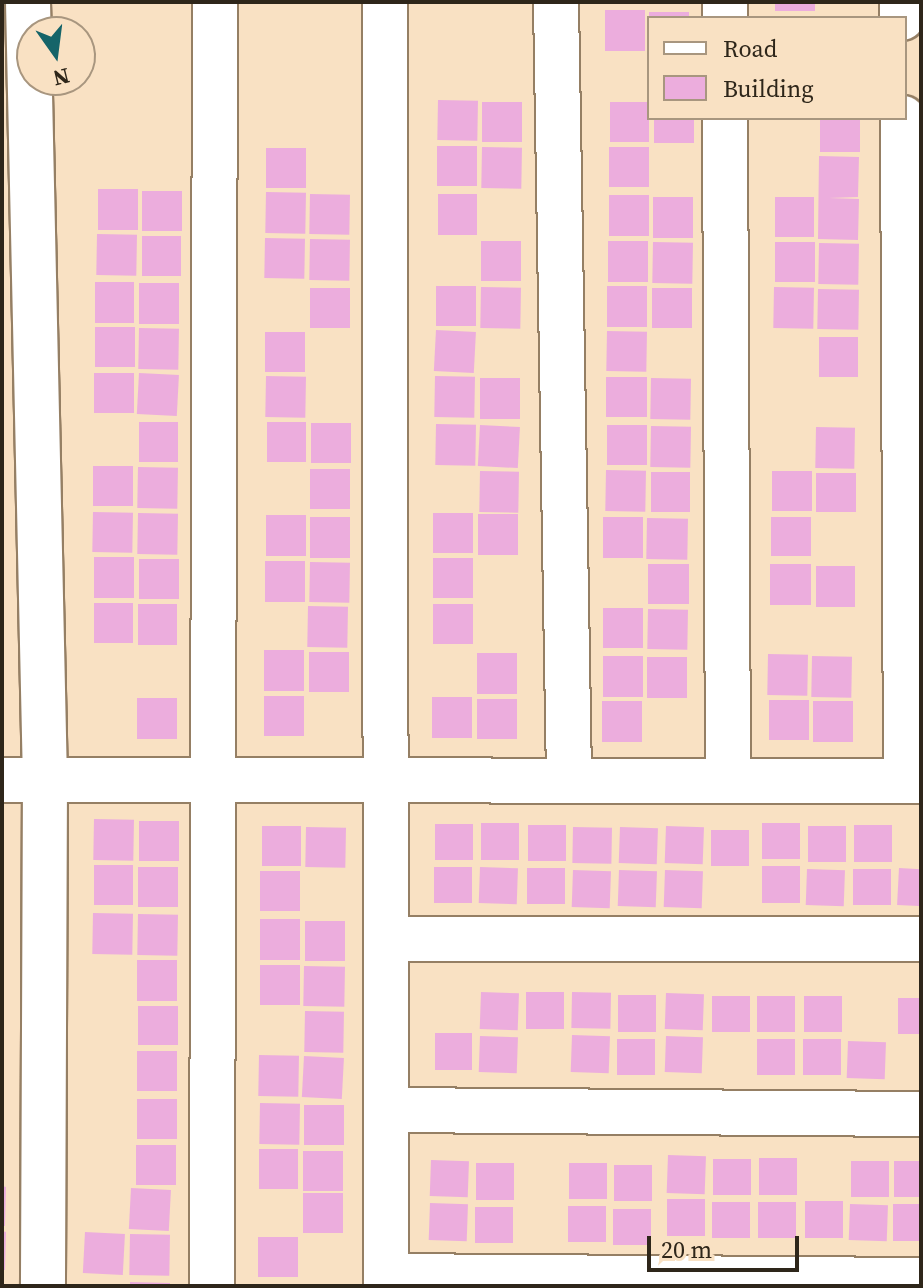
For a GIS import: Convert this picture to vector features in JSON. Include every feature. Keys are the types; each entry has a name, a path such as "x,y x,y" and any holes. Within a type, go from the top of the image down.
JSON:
{"street":[{"path":"28,2 45,780 43,1286"},
{"path":"212,1286 215,2"},
{"path":"385,2 389,781 386,1281 921,1280"},
{"path":"556,2 569,781"},
{"path":"725,120 728,781"},
{"path":"2,780 914,781 903,120"},
{"path":"388,939 921,939"},
{"path":"387,1110 921,1114"}],"building":[{"path":"775,2 815,2 815,11 775,11"},
{"path":"605,10 645,10 645,51 605,51"},
{"path":"649,12 689,12 689,16 649,16"},
{"path":"438,100 478,101 477,141 437,140"},
{"path":"482,102 522,102 522,142 482,142"},
{"path":"610,102 647,102 649,142 610,142"},
{"path":"654,120 694,120 694,143 654,143"},
{"path":"820,120 860,120 860,152 820,152"},
{"path":"437,146 477,146 477,186 437,186"},
{"path":"482,147 522,148 521,189 481,188"},
{"path":"609,147 649,147 649,187 609,187"},
{"path":"266,148 306,148 306,188 266,188"},
{"path":"819,156 859,157 858,197 829,198 859,199 858,240 818,239"},
{"path":"98,189 138,189 138,230 98,230"},
{"path":"142,191 182,191 182,231 142,231"},
{"path":"266,192 306,193 305,234 265,233"},
{"path":"310,194 350,195 349,235 309,234"},
{"path":"438,194 477,194 477,235 438,235"},
{"path":"609,195 649,195 649,236 609,236"},
{"path":"653,197 693,197 693,238 653,238"},
{"path":"775,197 814,197 814,237 775,237"},
{"path":"97,234 137,235 136,276 96,275"},
{"path":"142,236 181,236 181,276 142,276"},
{"path":"265,238 305,239 304,279 264,278"},
{"path":"310,239 350,240 349,281 309,280"},
{"path":"481,241 521,241 521,281 481,281"},
{"path":"608,241 648,241 648,282 608,282"},
{"path":"653,242 693,243 692,284 652,283"},
{"path":"775,242 815,242 815,282 775,282"},
{"path":"819,243 859,244 858,285 818,284"},
{"path":"95,282 134,282 134,323 95,323"},
{"path":"139,283 179,283 179,324 139,324"},
{"path":"436,286 476,286 476,326 436,326"},
{"path":"607,286 647,286 647,327 607,327"},
{"path":"481,287 521,288 520,329 480,328"},
{"path":"774,287 814,288 813,329 773,328"},
{"path":"310,288 350,288 350,328 310,328"},
{"path":"652,288 692,288 692,328 652,328"},
{"path":"818,289 859,290 858,330 817,329"},
{"path":"95,327 135,327 135,367 95,367"},
{"path":"139,328 179,329 178,370 138,369"},
{"path":"436,330 476,332 474,373 434,371"},
{"path":"607,331 647,332 646,372 606,371"},
{"path":"265,332 305,332 305,372 265,372"},
{"path":"819,337 858,337 858,377 819,377"},
{"path":"94,373 134,373 134,413 94,413"},
{"path":"139,373 179,375 177,416 137,414"},
{"path":"266,376 306,377 305,418 265,417"},
{"path":"435,376 475,377 474,418 434,417"},
{"path":"606,377 647,377 647,417 606,417"},
{"path":"480,378 520,378 520,419 480,419"},
{"path":"651,378 691,379 690,420 650,419"},
{"path":"139,422 178,422 178,462 139,462"},
{"path":"267,422 306,422 306,462 267,462"},
{"path":"311,423 351,423 351,463 311,463"},
{"path":"436,424 476,425 475,466 435,465"},
{"path":"480,425 520,427 518,468 478,466"},
{"path":"607,425 647,425 647,465 607,465"},
{"path":"651,426 691,427 690,468 650,467"},
{"path":"816,427 855,428 854,469 815,468"},
{"path":"93,466 133,466 133,506 93,506"},
{"path":"138,467 178,468 177,509 137,508"},
{"path":"310,469 350,469 350,509 310,509"},
{"path":"606,470 646,471 645,512 605,511"},
{"path":"480,471 519,472 518,513 479,512"},
{"path":"772,471 812,471 812,511 772,511"},
{"path":"651,472 690,472 690,512 651,512"},
{"path":"816,473 856,473 856,512 816,512"},
{"path":"93,512 133,513 132,553 92,552"},
{"path":"138,513 178,514 177,555 137,554"},
{"path":"433,513 473,513 473,553 433,553"},
{"path":"478,514 518,514 518,555 478,555"},
{"path":"266,515 306,515 306,556 266,556"},
{"path":"310,517 350,517 350,558 310,558"},
{"path":"603,517 643,517 643,558 603,558"},
{"path":"771,517 811,517 811,556 771,556"},
{"path":"647,518 688,519 687,560 646,559"},
{"path":"94,557 134,557 134,598 94,598"},
{"path":"433,558 473,558 473,598 433,598"},
{"path":"139,559 179,559 179,599 139,599"},
{"path":"265,561 305,561 305,602 265,602"},
{"path":"310,562 350,563 349,603 309,602"},
{"path":"648,564 689,564 689,604 648,604"},
{"path":"770,564 811,564 811,605 770,605"},
{"path":"816,566 855,566 855,607 816,607"},
{"path":"94,603 133,603 133,643 94,643"},
{"path":"138,604 177,604 177,645 138,645"},
{"path":"433,604 473,604 473,644 433,644"},
{"path":"308,606 348,607 347,648 307,647"},
{"path":"603,608 643,608 643,648 603,648"},
{"path":"648,609 688,610 687,650 647,649"},
{"path":"264,650 304,650 304,691 264,691"},
{"path":"309,652 349,652 349,692 309,692"},
{"path":"477,653 517,653 517,694 477,694"},
{"path":"768,654 808,655 807,696 767,695"},
{"path":"603,656 643,656 643,697 603,697"},
{"path":"812,656 852,657 851,698 811,697"},
{"path":"647,657 687,657 687,698 647,698"},
{"path":"264,696 304,696 304,736 264,736"},
{"path":"432,697 472,697 472,738 432,738"},
{"path":"137,698 177,698 177,739 137,739"},
{"path":"477,699 517,699 517,739 477,739"},
{"path":"769,700 809,700 809,740 769,740"},
{"path":"602,701 642,701 642,742 602,742"},
{"path":"813,701 853,701 853,742 813,742"},
{"path":"94,819 134,820 133,861 93,860"},
{"path":"139,821 179,821 179,861 139,861"},
{"path":"481,823 519,823 519,860 481,860"},
{"path":"762,823 800,823 800,859 762,859"},
{"path":"435,824 473,824 473,860 435,860"},
{"path":"528,825 566,825 566,861 528,861"},
{"path":"854,825 892,825 892,862 854,862"},
{"path":"262,826 301,826 301,866 262,866"},
{"path":"666,826 704,827 703,864 665,863"},
{"path":"808,826 846,826 846,862 808,862"},
{"path":"306,827 346,828 345,868 305,867"},
{"path":"573,827 612,828 611,864 572,863"},
{"path":"620,827 658,828 657,864 619,863"},
{"path":"711,830 749,830 749,866 711,866"},
{"path":"94,865 133,865 133,905 94,905"},
{"path":"762,866 800,866 800,903 762,903"},
{"path":"138,867 178,867 178,907 138,907"},
{"path":"434,867 472,867 472,903 434,903"},
{"path":"480,867 518,868 517,904 479,903"},
{"path":"527,868 565,868 565,904 527,904"},
{"path":"899,868 921,869 919,906 897,905"},
{"path":"807,869 845,870 844,906 806,905"},
{"path":"853,869 891,869 891,905 853,905"},
{"path":"573,870 611,871 610,908 572,907"},
{"path":"619,870 657,871 656,907 618,906"},
{"path":"665,870 703,871 702,908 664,907"},
{"path":"260,871 300,871 300,911 260,911"},
{"path":"93,913 133,914 132,955 92,954"},
{"path":"138,914 178,915 177,956 137,955"},
{"path":"260,919 300,919 300,960 260,960"},
{"path":"305,921 345,921 345,961 305,961"},
{"path":"137,960 177,960 177,1001 137,1001"},
{"path":"260,965 300,965 300,1005 260,1005"},
{"path":"304,966 345,967 344,1007 303,1006"},
{"path":"481,992 519,993 518,1030 480,1029"},
{"path":"526,992 564,992 564,1029 526,1029"},
{"path":"572,992 611,993 610,1029 571,1028"},
{"path":"666,993 704,994 703,1030 665,1029"},
{"path":"618,995 656,995 656,1032 618,1032"},
{"path":"712,996 750,996 750,1032 712,1032"},
{"path":"757,996 795,996 795,1032 757,1032"},
{"path":"804,996 842,996 842,1032 804,1032"},
{"path":"898,998 921,998 921,1034 898,1034"},
{"path":"138,1006 178,1006 178,1045 138,1045"},
{"path":"305,1011 344,1012 343,1053 304,1052"},
{"path":"435,1033 472,1033 472,1070 435,1070"},
{"path":"572,1035 610,1036 609,1073 571,1072"},
{"path":"480,1036 518,1037 517,1073 479,1072"},
{"path":"666,1036 703,1037 702,1073 665,1072"},
{"path":"617,1039 655,1039 655,1075 617,1075"},
{"path":"757,1039 795,1039 795,1075 757,1075"},
{"path":"803,1039 841,1039 841,1075 803,1075"},
{"path":"848,1041 886,1042 885,1079 847,1078"},
{"path":"137,1051 177,1051 177,1091 137,1091"},
{"path":"259,1055 299,1056 298,1097 258,1096"},
{"path":"304,1056 344,1058 342,1099 302,1097"},
{"path":"137,1099 177,1099 177,1139 137,1139"},
{"path":"260,1103 300,1104 299,1145 259,1144"},
{"path":"304,1105 344,1105 344,1145 304,1145"},
{"path":"136,1145 176,1145 176,1185 136,1185"},
{"path":"259,1149 298,1149 298,1189 259,1189"},
{"path":"303,1151 343,1151 343,1191 303,1191"},
{"path":"668,1155 706,1156 705,1194 667,1193"},
{"path":"759,1158 797,1158 797,1195 759,1195"},
{"path":"713,1159 751,1159 751,1195 713,1195"},
{"path":"431,1160 469,1161 468,1197 430,1196"},
{"path":"851,1161 889,1161 889,1197 851,1197"},
{"path":"894,1161 921,1161 921,1197 894,1197"},
{"path":"476,1163 514,1163 514,1200 476,1200"},
{"path":"569,1163 607,1163 607,1199 569,1199"},
{"path":"614,1165 652,1165 652,1201 614,1201"},
{"path":"2,1186 6,1187 5,1226 2,1226"},
{"path":"131,1188 171,1190 169,1231 129,1229"},
{"path":"303,1193 343,1193 343,1233 303,1233"},
{"path":"667,1199 705,1199 705,1236 667,1236"},
{"path":"805,1201 843,1201 843,1238 805,1238"},
{"path":"712,1202 750,1202 750,1238 712,1238"},
{"path":"758,1202 796,1202 796,1238 758,1238"},
{"path":"430,1203 468,1204 467,1241 429,1240"},
{"path":"850,1204 888,1205 887,1241 849,1240"},
{"path":"893,1204 921,1204 921,1241 893,1241"},
{"path":"568,1206 606,1206 606,1242 568,1242"},
{"path":"475,1207 513,1207 513,1243 475,1243"},
{"path":"613,1209 651,1209 651,1245 613,1245"},
{"path":"2,1231 6,1232 5,1270 2,1270"},
{"path":"85,1232 125,1234 123,1275 83,1273"},
{"path":"130,1234 170,1235 169,1276 129,1275"},
{"path":"258,1237 298,1237 298,1277 258,1277"},
{"path":"130,1282 170,1283 170,1286 130,1286"}]}
